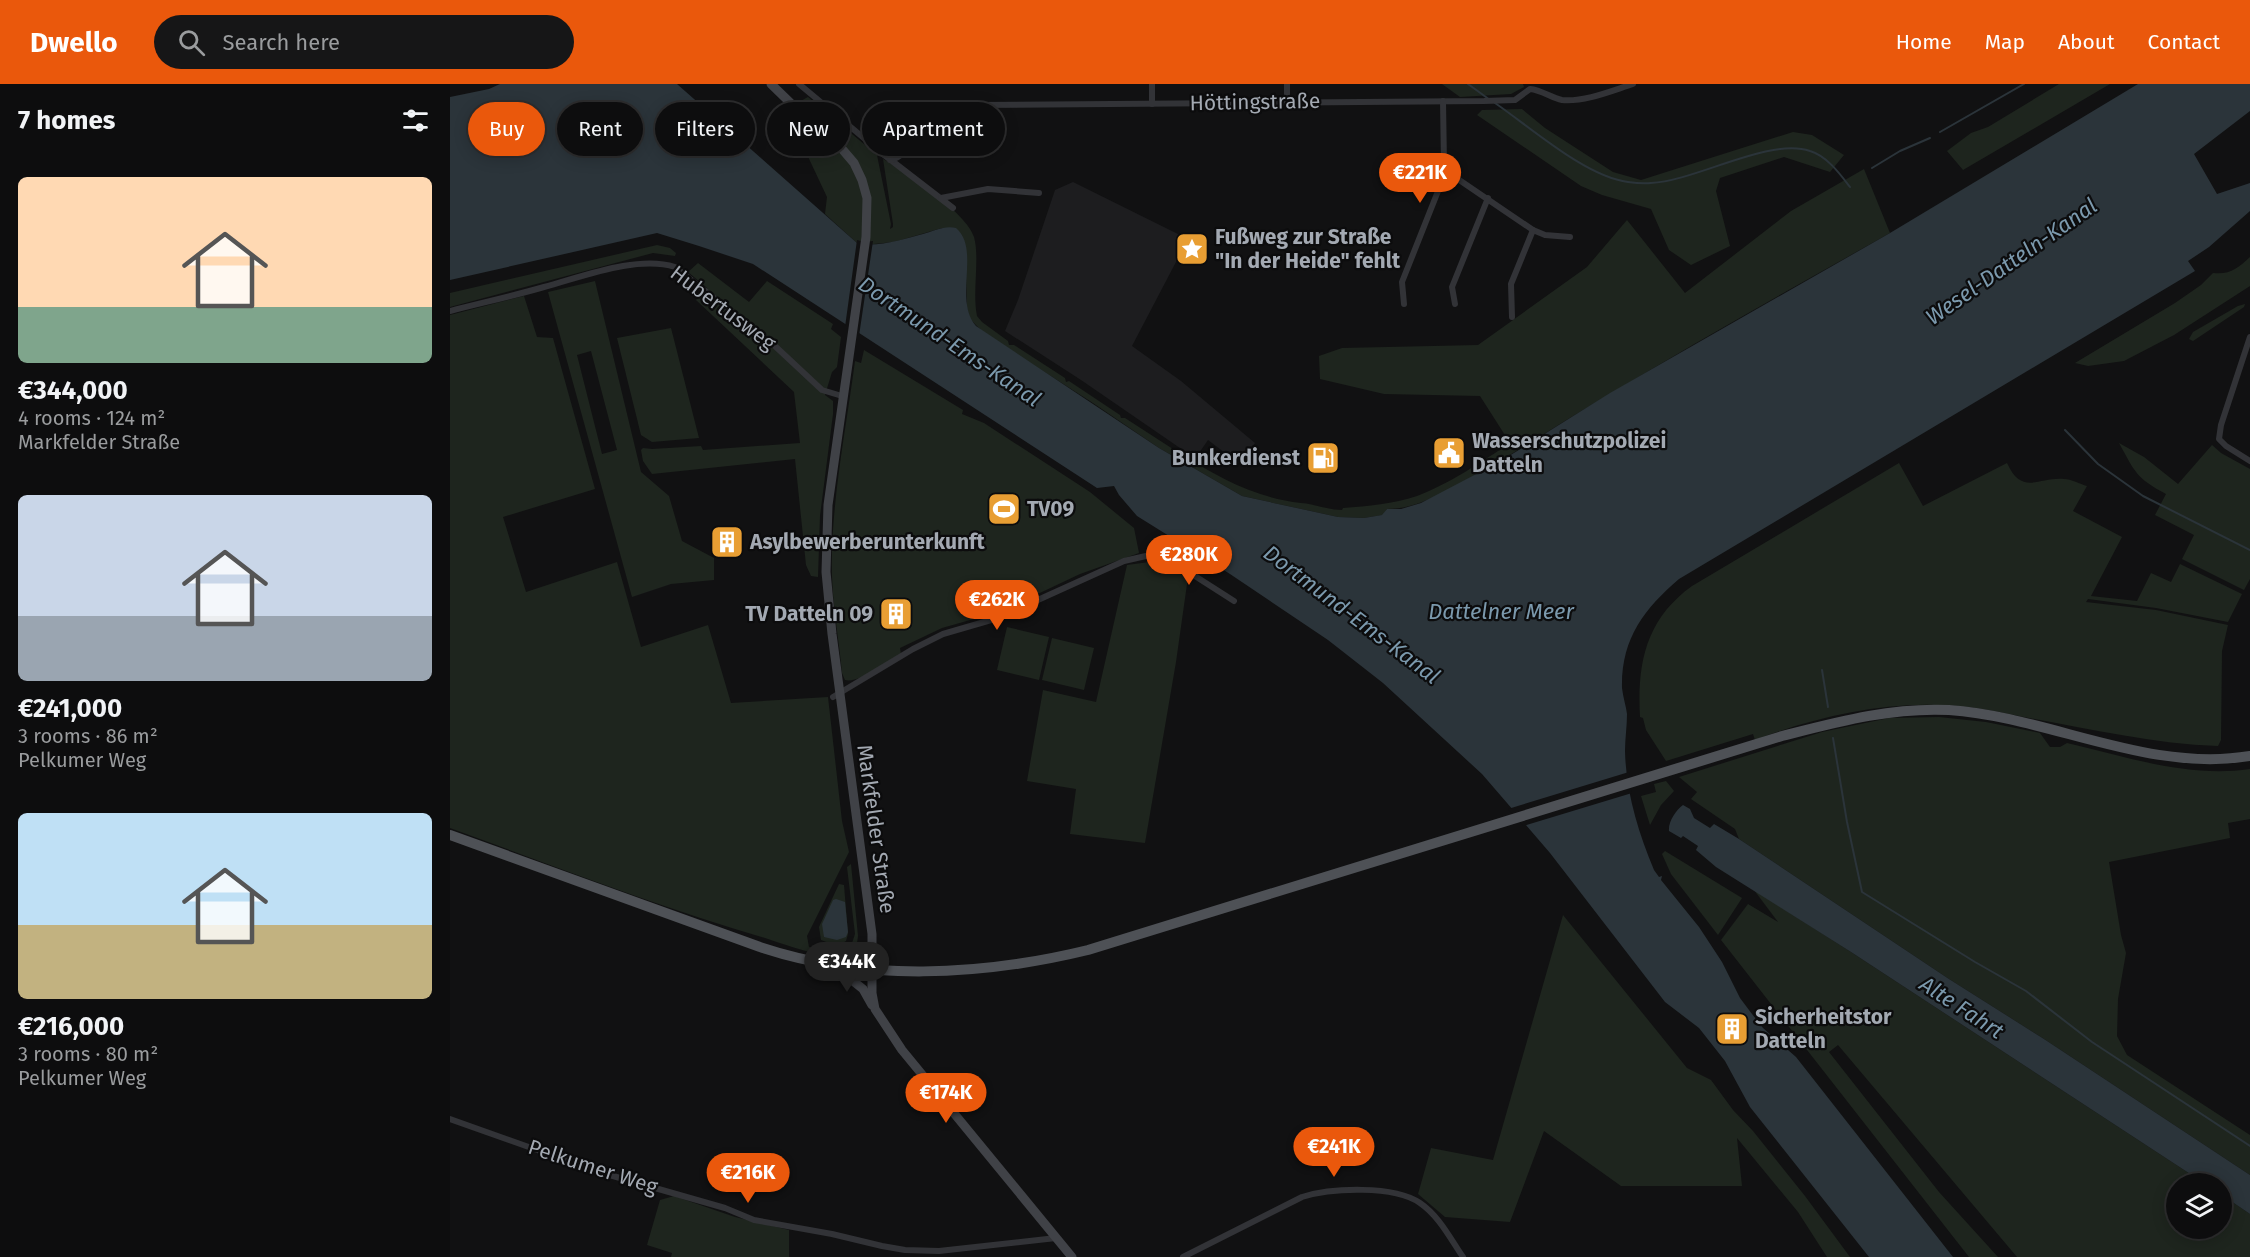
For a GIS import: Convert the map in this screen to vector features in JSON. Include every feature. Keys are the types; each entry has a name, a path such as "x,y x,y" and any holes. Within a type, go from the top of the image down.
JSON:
{"main road":[{"path":"450,836 802,960 893,972 970,969 1039,962 1088,950 1782,736 1859,717 1925,710 1986,715 2130,750 2178,758 2210,760 2250,756"}],"street":[{"name":"Markfelder Straße","path":"771,84 806,118 831,136 854,163 867,198 866,237 828,505 826,581 836,695 872,934 872,993 875,1009 902,1050 1072,1257"},
{"path":"799,84 862,137"},
{"path":"1152,84 1152,104"},
{"path":"1287,84 1287,102"},
{"name":"Höttingstraße","path":"1005,105 1515,100 1529,86 1556,98 1572,100 1633,84"},
{"path":"1443,101 1446,171 1533,230 1545,236 1570,237"},
{"path":"885,156 953,208"},
{"name":"Höttingstraße","path":"890,160 901,156"},
{"path":"1404,304 1402,282 1446,171"},
{"path":"941,198 988,189 1039,193"},
{"path":"1455,304 1452,287 1488,198"},
{"path":"1512,317 1511,284 1533,230"},
{"name":"Hubertusweg","path":"450,311 638,264 660,263 675,267 776,347 822,390 842,396"},
{"path":"2250,337 2221,425 2220,439 2226,446 2250,461"},
{"path":"836,695 913,649 943,634 1021,609 1124,561 1159,553 1234,601"},
{"path":"833,964 863,989 875,1009"},
{"name":"Pelkumer Weg","path":"450,1119 599,1172 725,1208 754,1220 820,1231 882,1246 905,1250 939,1251 1056,1238"},
{"path":"1184,1257 1302,1197 1338,1190 1392,1192 1418,1202 1437,1218 1463,1257"}],"shaded area":[{"path":"1442,84 1523,84 1524,87 1511,94 1460,97"},
{"path":"2059,84 2110,84 1963,170 1947,151 1971,133 1988,127"},
{"path":"808,97 814,102 800,102"},
{"path":"1522,109 1545,128 1613,172 1641,180 1793,132 1812,135 1844,155 1830,172 1784,157 1720,178 1716,191 1730,246 1691,265 1669,250 1651,209 1602,195 1581,186 1477,115 1482,110"},
{"path":"850,132 862,142 862,156 877,156 891,224 890,229 893,224 883,159 906,173 948,205 969,227 976,246 977,316 1008,341 1009,345 1014,345 1065,378 1066,382 1069,381 1120,415 1121,418 1125,418 1176,451 1176,454 1179,453 1209,471 1267,496 1337,510 1390,503 1417,496 1477,465 1510,443 1480,396 1384,394 1320,379 1319,356 1342,348 1478,345 1587,267 1627,220 1685,293 1791,211 1864,169 1890,233 1711,334 1439,495 1409,506 1387,509 1383,515 1364,518 1338,517 1242,496 1159,448 985,334 970,319 967,308 965,243 959,233 942,228 894,242 864,245 857,243 825,214 827,197 808,156 850,156"},
{"path":"1073,182 1188,239 1132,346 1181,381 1255,443 1241,465 1208,440 1197,456 1193,457 1005,331 1018,300 1055,190"},
{"path":"657,245 670,248 676,253 675,256 653,253 450,307 450,293"},
{"path":"2250,257 2250,286 2174,335 2124,361 2088,366 2075,363 2175,303 2201,285 2213,273 2233,270"},
{"path":"698,263 749,302 767,281 833,324 831,329 841,337 837,367 832,372 825,395 833,401 833,414 820,516 818,577 811,576 806,565 795,459 652,474 643,461 641,450 643,448 701,446 703,450 800,443 794,392 696,300 707,288 688,272"},
{"path":"595,281 641,472 669,496 682,541 714,558 714,580 671,584 632,597 548,292","holes":["591,351 617,450 602,454 577,355"]},
{"path":"524,296 537,337 553,338 595,489 503,517 526,592 617,562 641,647 708,625 731,703 828,697 842,821 849,852 807,936 809,947 835,952 846,950 851,946 855,934 847,867 851,864 858,936 855,949 849,956 816,954 725,926 607,886 450,828 450,315"},
{"path":"2245,304 2244,307 2193,341 2189,339 2193,332"},
{"path":"671,328 699,438 652,442 641,435 617,338"},
{"name":"TV09","path":"864,350 963,410 962,414 984,423 1090,492 1134,528 1139,553 1080,574 1002,611 942,628 900,648 901,654 873,671 858,679 845,680 842,673 833,588 833,523 855,361 861,363"},
{"path":"2119,443 2144,457 2178,484 2212,445 2221,453 2250,469 2250,579 2244,590 2182,559 2194,535 2155,515 2166,494 2137,473"},
{"path":"1899,463 1923,506 2007,463 2013,473 2025,482 2064,479 2087,486 2073,511 2122,537 2091,596 2137,601 2151,573 2171,582 2180,564 2242,594 2228,622 2156,608 2088,599 2086,602 2156,610 2228,625 2222,651 2221,740 2218,746 2146,739 1973,708 1950,705 1915,705 1868,709 1822,719 1755,740 1753,734 1666,761 1646,730 1643,718 1640,717 1639,697 1640,678 1648,644 1664,613 1692,586"},
{"path":"1157,561 1188,577 1145,843 1070,834 1076,789 1027,781 1043,690 1096,702 1127,565"},
{"path":"1007,627 1049,637 1039,680 997,670"},
{"path":"1052,638 1094,648 1084,690 1042,680"},
{"path":"1939,717 1986,722 2040,733 2050,747 2060,747 2067,743 2158,765 2204,771 2250,769 2250,819 2228,823 2230,838 2109,862 2126,953 2118,999 2117,1036 2127,1055 2250,1135 2250,1175 1739,839 1735,829 1691,799 1697,792 1679,777 1822,732 1889,718"},
{"path":"1666,781 1674,791 1661,805 1650,825 1641,796 1656,792 1654,784"},
{"path":"1665,851 1742,898 1718,935 1671,874 1662,854"},
{"path":"839,884 844,885 848,934 846,941 837,946 821,940 819,927"},
{"path":"1754,890 2189,1173 2166,1173 2166,1239 2232,1239 2232,1202 2250,1214 2250,1257 2017,1257 1838,1045 1829,1052 1939,1192 1998,1257 1969,1257 1721,940 1748,904 1778,922"},
{"path":"1563,915 1687,1068 1711,1080 1805,1196 1850,1257 1827,1257 1798,1212 1737,1138 1742,1186 1621,1186 1544,1131 1510,1222 1445,1217 1418,1194 1431,1148 1493,1160"},
{"path":"674,1196 735,1217 789,1230 789,1257 671,1257 672,1253 647,1245 660,1200"}],"water":[{"name":"Dattelner Meer","path":"500,84 677,84 697,102 655,102 655,156 755,156 755,153 857,243 881,244 944,228 956,228 963,237 966,249 967,303 976,326 1159,448 1242,496 1338,517 1364,518 1382,515 1387,509 1401,509 1421,503 1501,461 1610,393 1890,233 2138,84 2250,84 2250,111 2194,154 2217,194 2250,183 2250,211 2209,247 2188,261 2195,271 1679,579 1645,614 1630,640 1626,655 1622,688 1627,714 1626,767 1630,797 1654,870 1659,877 1662,876 1661,880 1699,927 1722,962 1740,998 1752,1014 1763,1028 1796,1057 1953,1257 1869,1257 1750,1107 1725,1061 1699,1028 1665,1002 1550,853 1482,774 1383,683 1328,640 1230,574 1137,516 1114,486 1097,488 753,264 699,246 657,233 450,280 450,97 489,89"},
{"name":"Alte Fahrt","path":"1683,805 1690,809 1694,818 1710,828 1714,824 1739,839 2250,1175 2250,1214 2232,1202 2232,1173 2189,1173 1851,952 1716,867 1696,850 1698,846 1683,836 1681,838 1669,831 1673,816"},
{"path":"833,900 845,902 848,932 846,937 837,940 824,937 822,924"}],"pier":[{"path":"857,240 873,241 859,336 845,327"},
{"path":"1629,772 1632,793 1523,826 1508,809"}],"waterway":[{"path":"1468,84 1490,100"},
{"path":"1940,132 2024,84"},
{"path":"1495,103 1577,161 1594,171 1628,182 1651,183 1669,180 1754,154 1793,148 1810,151 1822,157 1833,166 1850,187"},
{"path":"1872,168 1900,151 1930,138"},
{"path":"2065,430 2098,464 2143,496 2250,550"},
{"path":"1822,670 1828,707"},
{"path":"1833,738 1862,892 2026,991 2092,1042 2250,1146"}],"place":[{"name":"Fußweg zur Straße \"In der Heide\" fehlt","path":"1192,249"},
{"name":"Wasserschutzpolizei Datteln","path":"1449,453"},
{"name":"Bunkerdienst","path":"1323,458"},
{"name":"TV09","path":"1004,509"},
{"name":"Asylbewerberunterkunft","path":"727,542"},
{"name":"TV Datteln 09","path":"896,614"},
{"name":"Sicherheitstor Datteln","path":"1732,1029"}],"water label":[{"name":"Wesel-Datteln-Kanal","path":"2011,261"},
{"name":"Dortmund-Ems-Kanal","path":"950,341"},
{"name":"Dortmund-Ems-Kanal","path":"1352,614"}]}
